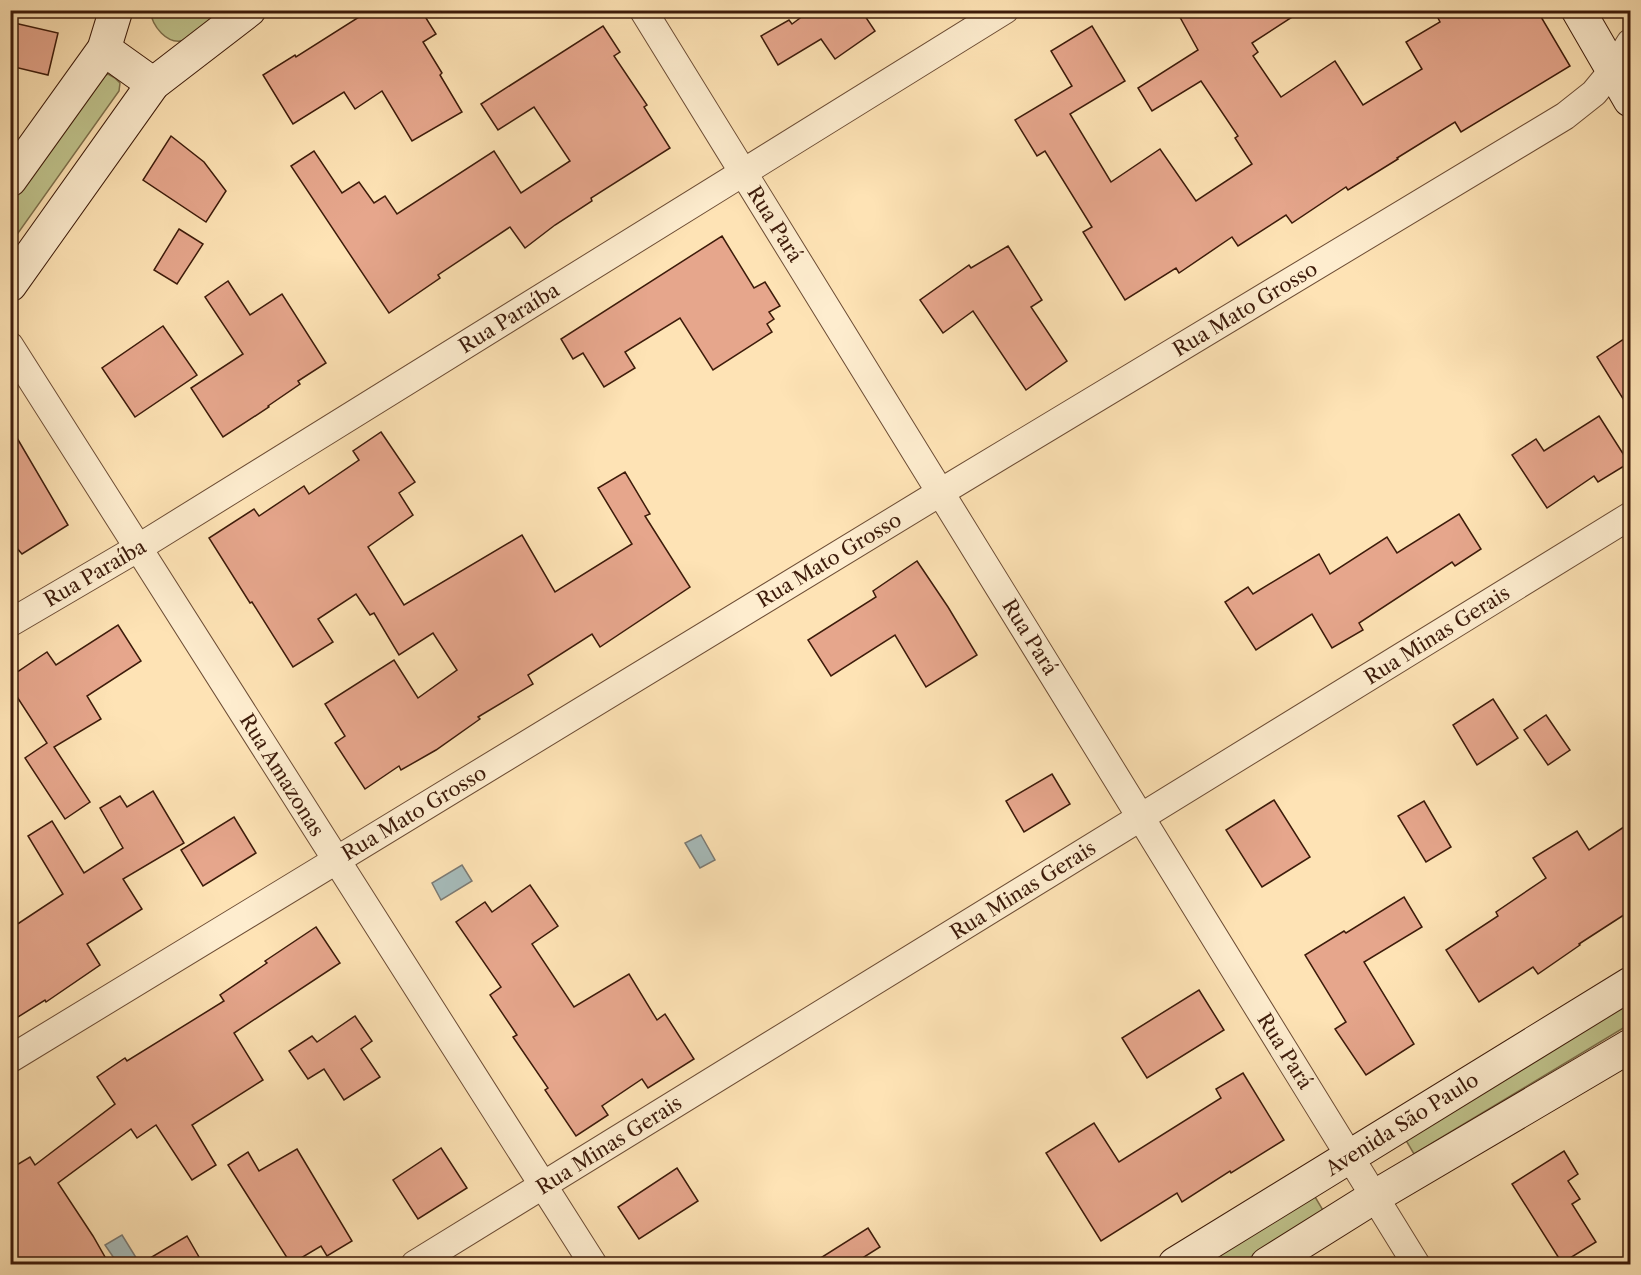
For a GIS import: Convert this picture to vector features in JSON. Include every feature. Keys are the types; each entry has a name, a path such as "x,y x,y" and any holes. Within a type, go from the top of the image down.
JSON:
{"street":[{"path":"10,180 104,49 116,10"},
{"path":"10,285 153,84 249,10"},
{"name":"Rua Pará","path":"643,10 1416,1264"},
{"name":"Rua Paraíba","path":"10,622 138,548 1005,10"},
{"path":"1578,10 1630,100"},
{"name":"Rua Mato Grosso","path":"10,1059 941,492 1565,116 1594,93 1630,44"},
{"path":"104,49 153,84"},
{"name":"Rua Amazonas","path":"10,346 593,1264"},
{"name":"Rua Minas Gerais","path":"415,1264 1630,516"},
{"name":"Avenida São Paulo","path":"1174,1264 1630,984"},
{"path":"1267,1264 1374,1197 1630,1046"}],"green space":[{"path":"150,10 212,10 205,26 188,39 178,41 167,37 157,28"},
{"path":"108,74 120,83 119,91 11,243 11,200 101,77"},
{"path":"1630,994 1630,1024 1414,1154 1401,1132"},
{"path":"1311,1190 1324,1212 1240,1264 1193,1264"}],"shaded area":[{"path":"701,835 715,860 700,868 685,843"},
{"path":"462,865 472,881 441,900 432,883"},
{"path":"122,1235 140,1264 118,1264 105,1245"}],"building":[{"path":"370,10 421,10 436,34 423,42 462,112 412,141 382,91 355,109 344,92 293,124 263,75"},
{"path":"811,10 861,10 875,31 835,59 821,39 778,65 761,36 789,20 792,24"},
{"path":"1176,10 1303,10 1252,43 1258,52 1253,56 1281,97 1335,61 1363,105 1422,69 1406,42 1440,22 1434,10 1537,10 1570,66 1461,132 1455,122 1348,190 1346,187 1292,223 1286,215 1238,246 1232,237 1179,273 1176,268 1125,300 1083,232 1092,227 1045,151 1037,156 1015,120 1072,86 1051,51 1092,26 1125,81 1070,114 1111,182 1160,149 1196,201 1252,164 1235,138 1238,136 1201,81 1152,111 1138,88 1198,50"},
{"path":"10,22 58,33 48,75 10,66"},
{"path":"603,26 620,52 614,56 647,105 644,107 670,148 591,198 592,201 525,248 510,227 438,275 440,278 389,313 291,166 314,151 342,193 359,182 374,203 385,196 397,214 494,151 521,193 570,161 534,107 498,130 481,104"},
{"path":"171,136 204,162 226,191 206,222 143,180"},
{"path":"179,229 203,244 177,284 154,270"},
{"path":"722,236 754,288 765,282 780,306 769,312 774,319 767,324 772,332 713,370 680,318 625,352 635,368 604,387 583,353 573,359 561,339"},
{"path":"1008,246 1042,300 1031,307 1067,361 1026,390 973,311 943,333 920,300 969,265 971,268"},
{"path":"228,281 250,315 282,294 326,363 298,381 300,384 269,407 223,437 191,388 243,354 205,297"},
{"path":"163,326 197,375 135,417 102,368"},
{"path":"1630,335 1630,410 1597,357"},
{"path":"1599,416 1629,463 1598,482 1594,476 1547,508 1512,455 1536,439 1544,451"},
{"path":"10,426 68,525 22,554 10,540"},
{"path":"381,432 415,482 399,493 413,515 368,547 404,605 522,535 555,592 632,544 598,488 625,472 650,514 645,516 690,587 600,647 592,634 528,675 533,684 478,717 480,719 436,750 401,770 399,766 365,789 335,743 345,736 325,704 394,660 418,698 457,670 433,633 399,655 374,613 370,615 356,594 318,619 333,642 293,667 209,538 254,509 259,516 304,486 309,494 359,460 353,451"},
{"path":"1459,514 1481,549 1455,566 1452,562 1359,623 1363,630 1332,648 1312,614 1256,650 1225,602 1248,587 1253,594 1319,554 1330,574 1387,537 1397,553"},
{"path":"917,561 977,655 926,687 895,635 831,676 808,640 876,597 873,591"},
{"path":"118,625 141,661 87,696 101,719 54,747 90,802 65,819 25,758 47,743 10,686 10,677 47,652 56,665"},
{"path":"1493,699 1518,738 1477,765 1453,725"},
{"path":"1546,715 1570,750 1548,765 1524,730"},
{"path":"1052,774 1070,804 1024,832 1006,801"},
{"path":"153,791 184,843 123,879 142,909 87,944 100,965 46,1002 45,1000 10,1022 10,929 63,894 28,836 52,821 84,873 123,848 100,808 120,796 127,807"},
{"path":"1274,800 1310,857 1262,887 1226,830"},
{"path":"1424,801 1451,847 1426,862 1398,816"},
{"path":"234,817 256,853 203,886 181,850"},
{"path":"1630,823 1630,911 1538,974 1533,967 1479,1002 1446,950 1498,916 1496,912 1546,878 1533,858 1577,831 1589,850"},
{"path":"530,885 558,926 532,944 574,1007 629,974 657,1020 665,1014 694,1059 648,1088 642,1079 602,1106 608,1115 576,1136 545,1090 548,1088 513,1037 517,1035 490,995 501,987 456,922 485,902 492,912"},
{"path":"1404,897 1422,927 1364,962 1414,1044 1366,1075 1335,1029 1346,1022 1305,955"},
{"path":"316,927 340,963 234,1033 263,1080 192,1125 216,1165 192,1180 156,1125 137,1138 131,1129 58,1183 109,1264 10,1264 10,1169 30,1157 35,1165 115,1104 97,1077 125,1058 127,1061 224,1001 220,995"},
{"path":"1199,990 1224,1030 1147,1078 1122,1038"},
{"path":"355,1016 372,1041 361,1049 380,1077 344,1100 324,1069 308,1079 289,1051 312,1036 317,1042"},
{"path":"1243,1073 1284,1140 1182,1202 1177,1193 1101,1241 1046,1153 1094,1123 1119,1162 1221,1098 1216,1089"},
{"path":"441,1148 467,1188 418,1219 393,1180"},
{"path":"297,1149 352,1241 327,1256 321,1246 291,1264 228,1165 248,1152 259,1171"},
{"path":"1564,1151 1578,1174 1568,1181 1580,1199 1572,1204 1596,1242 1562,1263 1512,1184"},
{"path":"677,1168 698,1201 639,1239 618,1207"},
{"path":"868,1228 880,1247 853,1264 811,1264"},
{"path":"187,1236 203,1264 140,1264"}]}
